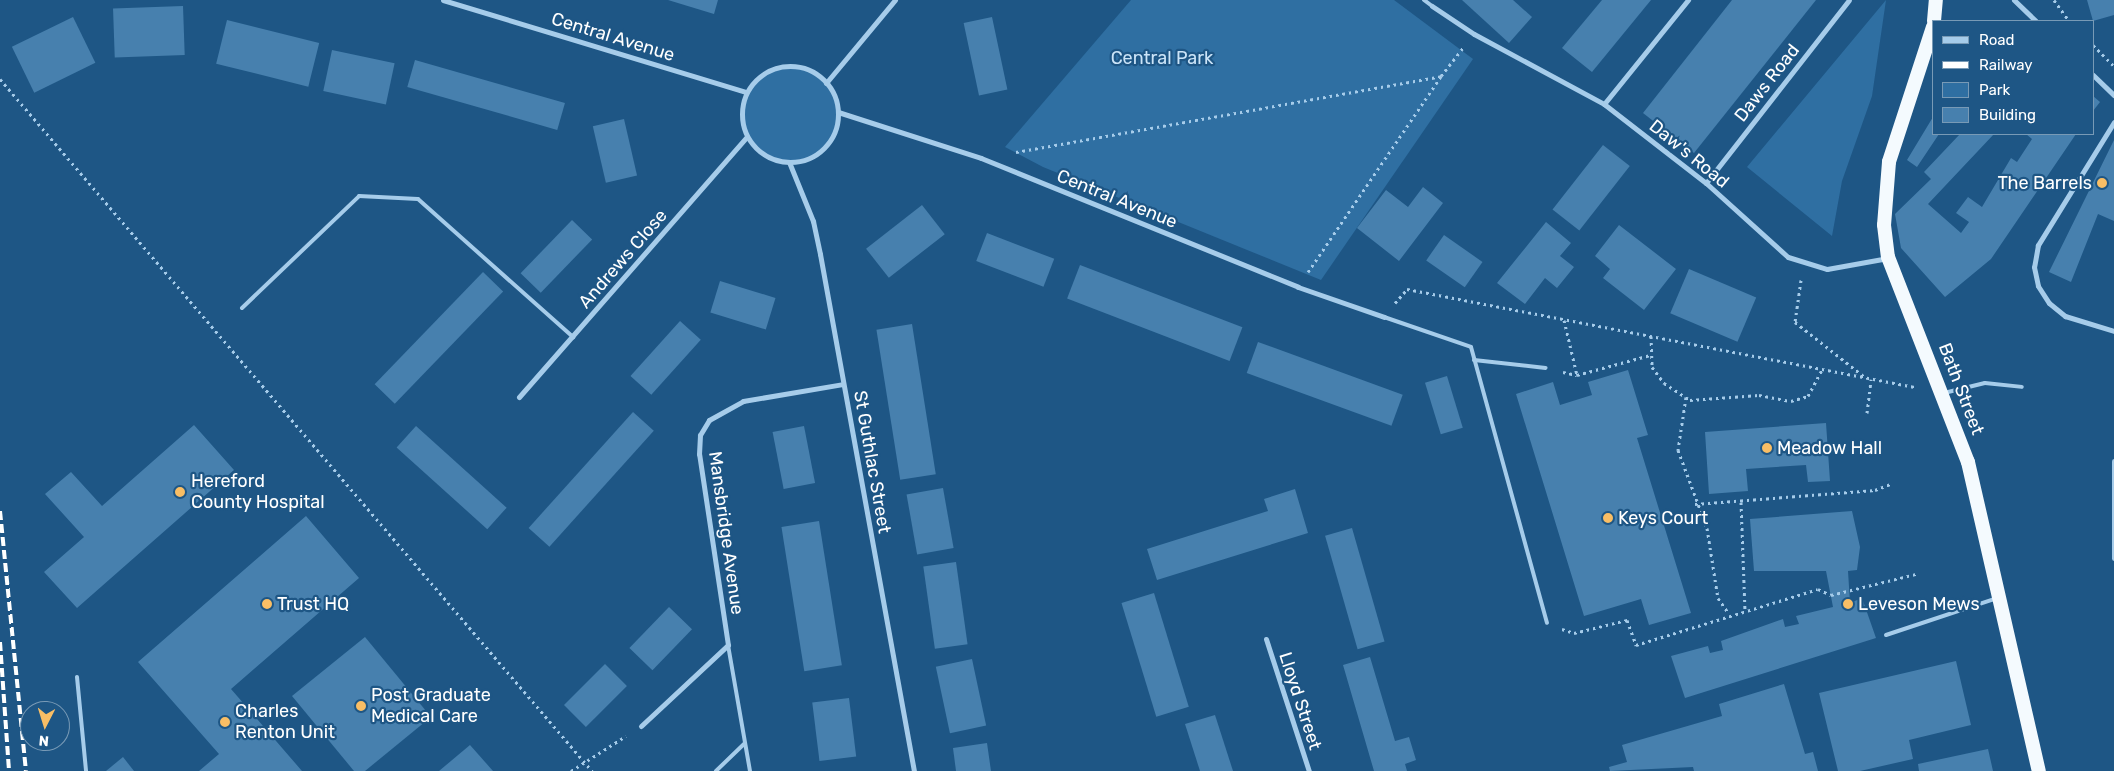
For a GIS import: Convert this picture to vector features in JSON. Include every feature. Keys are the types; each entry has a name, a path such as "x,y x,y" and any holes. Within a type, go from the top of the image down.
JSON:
{"highway":[{"path":"1934,20 1936,0"},
{"name":"Bath Street","path":"1932,30 1889,162 1884,225 1888,257 1944,393 1968,462 2002,597 2039,771"}],"street":[{"name":"Central Avenue","path":"443,0 746,92"},
{"path":"826,82 895,0"},
{"path":"1604,104 1688,0"},
{"name":"Daws Road","path":"1706,183 1849,0"},
{"path":"2014,0 2035,20"},
{"name":"Daw's Road","path":"1432,6 1474,34 1604,104 1706,183 1769,243 1803,265 1827,268 1888,257"},
{"path":"784,66 814,72 826,82 838,112 829,142 804,160 789,162 765,155 747,137 742,122 746,92 769,70 784,66"},
{"path":"2094,76 2114,94"},
{"name":"Central Avenue","path":"838,112 981,158 1298,287 1384,317"},
{"path":"2114,122 2038,245 2034,267 2038,286 2048,303 2065,316 2114,332"},
{"name":"Andrews Close","path":"519,397 574,337 747,137"},
{"name":"St Guthlac Street","path":"789,162 813,221 914,771"},
{"name":"Mansbridge Avenue","path":"728,645 700,435 709,420 743,401 843,384"},
{"path":"2114,461 2114,558"},
{"name":"Lloyd Street","path":"1266,639 1309,771"},
{"path":"641,726 728,645"}],"lane":[{"path":"1424,0 1432,6"},
{"path":"242,308 359,196 418,200 574,337"},
{"path":"1384,317 1471,347 1547,623"},
{"path":"1474,360 1546,368"},
{"path":"1944,393 1985,383 2022,387"},
{"path":"1886,635 2002,597"},
{"path":"728,645 750,771"},
{"path":"77,677 86,771"},
{"path":"716,771 745,743"}],"path":[{"path":"2054,0 2068,20"},
{"path":"1298,287 1441,76 1474,34"},
{"path":"2094,46 2114,66"},
{"path":"981,158 1441,76"},
{"path":"0,79 592,771"},
{"path":"1803,265 1795,322 1869,379"},
{"path":"1384,317 1407,288 1944,393"},
{"path":"1564,319 1577,374 1650,355"},
{"path":"1651,336 1650,355 1664,383 1686,397 1706,402 1759,395 1791,400 1808,396 1822,370"},
{"path":"1867,413 1869,379"},
{"path":"1686,397 1678,450 1695,504 1707,528 1718,598 1729,614"},
{"path":"1695,504 1741,502 1875,490 1891,484"},
{"path":"1741,502 1745,609"},
{"path":"1547,623 1574,633 1627,620 1636,645 1745,609 1818,589 1831,595 1916,574"},
{"path":"571,771 641,726"}],"green space":[{"name":"Central Park","path":"1131,0 1394,0 1473,59 1321,280 1043,167 1005,147"},
{"path":"1886,0 1872,96 1842,181 1832,236 1747,167"},
{"path":"790,66 808,70 824,80 834,96 838,114 834,132 824,148 808,158 790,162 772,158 756,148 746,132 742,114 746,96 756,80 772,70"}],"building":[{"path":"668,0 718,0 714,14"},
{"path":"1462,0 1513,0 1532,17 1509,43"},
{"path":"1602,0 1651,0 1592,72 1562,48"},
{"path":"1732,0 1816,0 1694,153 1643,113"},
{"path":"2087,0 2114,0 2114,15 2093,20"},
{"path":"183,6 185,55 115,57 113,8"},
{"path":"73,17 95,63 34,93 12,47"},
{"path":"992,17 1007,89 979,95 964,23"},
{"path":"227,20 319,43 308,87 216,64"},
{"path":"332,50 395,63 386,104 323,91"},
{"path":"415,60 565,103 557,130 407,87"},
{"path":"2094,97 2100,102 2094,110"},
{"path":"624,119 637,176 606,183 593,126"},
{"path":"1932,119 1932,135 1938,135 1917,167 1907,160"},
{"path":"1959,135 1993,135 1928,204 1961,233 1969,222 1956,213 1968,197 1982,207 2011,158 2017,162 2032,139 2027,135 2075,135 1991,259 1945,297 1901,248 1895,214 1931,179 1924,172"},
{"name":"The Barrels","path":"2114,140 2114,221 2098,214 2071,282 2049,272"},
{"path":"1603,145 1630,166 1579,231 1553,210"},
{"path":"1423,187 1443,203 1399,261 1357,228 1386,190 1408,207"},
{"path":"922,205 945,234 889,278 866,249"},
{"path":"572,220 592,239 541,293 521,273"},
{"path":"1546,222 1571,243 1560,256 1574,267 1557,288 1545,278 1525,304 1497,283"},
{"path":"1619,225 1676,269 1644,310 1603,278 1610,269 1595,256"},
{"path":"987,233 1054,259 1043,287 976,261"},
{"path":"1444,235 1483,262 1465,287 1426,260"},
{"path":"1080,265 1242,327 1230,361 1067,299"},
{"path":"1689,269 1756,298 1737,342 1670,313"},
{"path":"483,272 503,291 395,404 375,384"},
{"path":"720,281 775,298 766,330 710,313"},
{"path":"680,321 701,340 651,395 630,376"},
{"path":"912,324 936,474 900,480 876,330"},
{"path":"1258,342 1403,395 1391,426 1247,373"},
{"name":"Keys Court","path":"1628,370 1648,435 1637,438 1691,613 1649,625 1641,599 1584,616 1516,394 1553,382 1560,405 1592,395 1588,382"},
{"path":"1447,376 1463,428 1441,434 1425,383"},
{"path":"633,412 654,431 549,547 529,528"},
{"name":"Meadow Hall","path":"1826,423 1830,481 1808,482 1806,465 1746,469 1748,491 1709,494 1705,432"},
{"path":"194,425 234,470 77,608 44,572 84,537 45,494 71,472 102,506"},
{"path":"416,426 507,508 487,529 397,448"},
{"path":"804,426 815,483 784,489 773,432"},
{"path":"943,488 954,548 917,554 907,494"},
{"path":"1295,489 1308,533 1157,580 1147,549 1268,511 1264,499"},
{"name":"Leveson Mews","path":"1852,511 1860,547 1857,570 1848,571 1850,603 1862,598 1876,638 1685,698 1671,656 1708,646 1710,653 1723,650 1721,641 1783,619 1785,627 1799,624 1796,616 1833,607 1826,571 1754,571 1750,519"},
{"name":"Trust HQ","path":"306,516 359,578 231,689 302,771 199,771 219,754 138,662"},
{"path":"819,521 842,665 804,671 781,527"},
{"path":"1352,528 1385,641 1358,649 1325,536"},
{"path":"956,562 968,644 935,649 923,567"},
{"path":"1154,593 1189,707 1156,717 1121,603"},
{"path":"669,607 692,629 652,670 629,648"},
{"name":"Post Graduate Medical Care","path":"365,637 431,717 365,771 354,771 292,696"},
{"path":"1370,657 1395,741 1409,737 1416,760 1405,764 1407,771 1374,771 1343,665"},
{"path":"972,659 986,726 950,733 936,667"},
{"path":"1956,661 1971,725 1909,740 1913,759 1860,771 1838,771 1819,693"},
{"path":"605,664 627,686 586,727 564,705"},
{"path":"1784,684 1805,754 1813,752 1818,771 1694,771 1693,767 1610,771 1609,767 1627,762 1622,745 1722,716 1719,704"},
{"path":"849,698 856,757 819,761 812,703"},
{"path":"1215,715 1233,771 1200,771 1185,724"},
{"path":"987,743 991,771 956,771 953,748"},
{"path":"470,745 493,771 439,771"},
{"path":"1988,749 1993,771 1919,771 1918,764"},
{"path":"123,757 134,771 106,771"}],"railway":[{"path":"0,511 26,771"},
{"path":"0,642 9,771"}],"place":[{"name":"The Barrels","path":"2102,183"},
{"name":"Meadow Hall","path":"1767,448"},
{"name":"Hereford County Hospital","path":"180,492"},
{"name":"Keys Court","path":"1608,518"},
{"name":"Trust HQ","path":"267,604"},
{"name":"Leveson Mews","path":"1848,604"},
{"name":"Post Graduate Medical Care","path":"361,706"},
{"name":"Charles Renton Unit","path":"225,722"}]}
